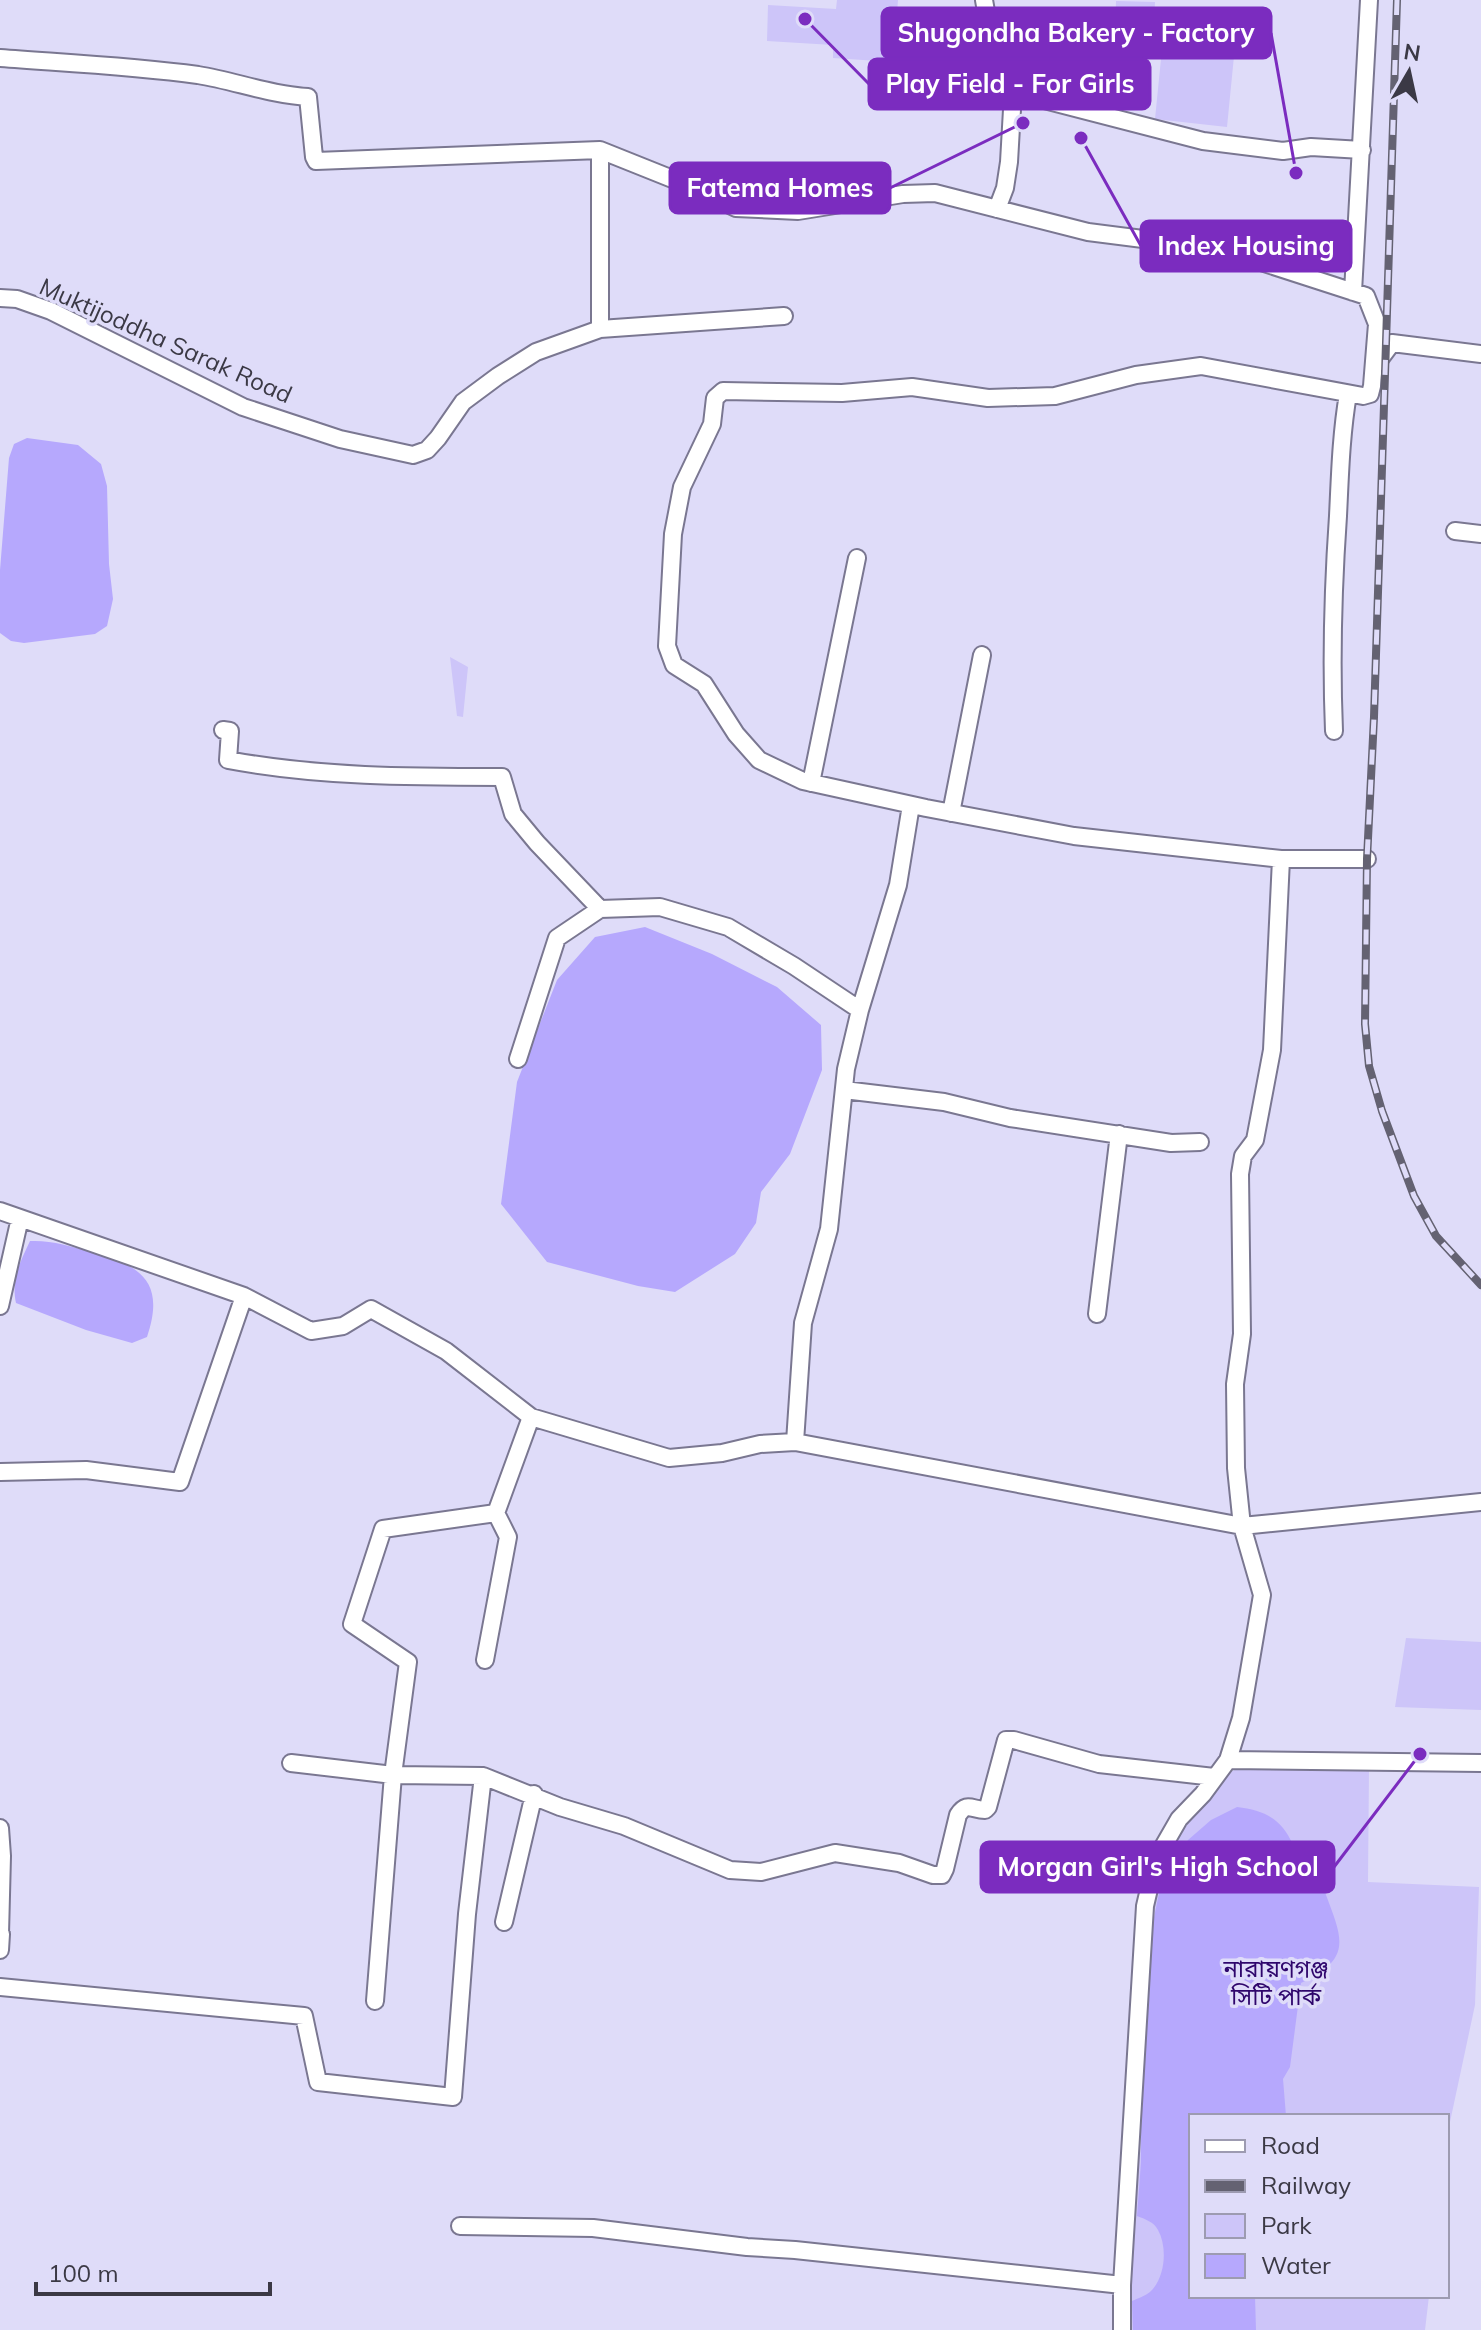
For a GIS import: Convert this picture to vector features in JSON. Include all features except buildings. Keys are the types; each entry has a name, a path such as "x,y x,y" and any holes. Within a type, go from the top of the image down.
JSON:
{"street":[{"path":"984,0 994,57 1013,92 1009,162 1005,188 997,209"},
{"path":"1353,292 1369,0"},
{"path":"0,58 141,67 308,97 316,161 600,150 736,208 798,211 903,194 935,193 1088,232 1221,249 1366,296 1377,324 1370,394 1363,396 1201,366 1136,375 1055,396 988,398 912,387 842,393 723,391 715,398 712,424 682,487 673,534 667,646 674,665 704,684 736,734 759,760 811,783 1074,836 1281,859 1367,859"},
{"path":"1013,92 1203,141 1283,151 1311,147 1362,150"},
{"path":"600,150 600,329 784,316"},
{"name":"Muktijoddha Sarak Road","path":"0,298 17,299 64,317 243,407 340,439 413,455 427,450 463,402 498,376 536,352 600,329"},
{"path":"1373,369 1392,343 1481,354"},
{"path":"1334,731 1332,596 1341,441 1348,394"},
{"path":"1455,531 1481,534"},
{"path":"811,783 857,558"},
{"path":"951,813 982,655"},
{"path":"223,730 230,731 228,760 268,768 400,777 502,777 513,814 600,909"},
{"path":"795,1442 803,1323 829,1229 844,1090 860,1010 898,885 911,805"},
{"path":"1122,2330 1122,2285 1145,1906 1156,1859 1179,1819 1203,1794 1228,1760 1241,1718 1262,1595 1242,1526 1236,1468 1235,1384 1242,1334 1240,1174 1243,1156 1255,1140 1272,1050 1281,859"},
{"path":"518,1059 557,938 600,909 660,907 728,927 860,1010"},
{"path":"844,1090 944,1102 1010,1118 1171,1143 1200,1142"},
{"path":"1097,1314 1119,1134"},
{"path":"0,1211 244,1296 311,1331 343,1326 371,1309 446,1351 531,1417 669,1458 722,1453 760,1444 795,1442 1242,1526 1481,1502"},
{"path":"0,1306 20,1218"},
{"path":"0,1472 86,1470 180,1482 244,1296"},
{"path":"485,1660 508,1537 496,1513 531,1417"},
{"path":"375,2001 393,1775 408,1662 352,1624 383,1529 496,1513"},
{"path":"291,1763 393,1775 483,1776 560,1807 624,1826 730,1870 761,1872 835,1853 899,1863 933,1875 942,1875 945,1869 962,1808 968,1806 985,1810 988,1807 1006,1740 1099,1764 1214,1777"},
{"path":"1228,1760 1481,1763"},
{"path":"0,1987 304,2016 318,2082 453,2097 467,1914 483,1776"},
{"path":"504,1922 534,1794"},
{"path":"0,1828 0,1939"},
{"path":"460,2226 593,2228 1122,2285"}],"green space":[{"path":"837,0 898,0 893,62 833,58 833,45 767,41 768,5 836,9"},
{"path":"1116,1 1155,2 1153,43 1115,41"},
{"path":"1163,39 1235,46 1227,127 1155,119"},
{"path":"450,657 468,667 463,717 457,716"},
{"path":"1406,1638 1481,1642 1481,1710 1395,1707"},
{"name":"নারায়ণগঞ্জ সিটি পার্ক","path":"1240,1767 1369,1768 1368,1882 1479,1887 1475,2005 1449,2127 1449,2114 1189,2114 1189,2298 1429,2298 1425,2330 1125,2330 1144,1946 1159,1870 1178,1834 1223,1776"}],"water":[{"path":"27,438 78,445 101,464 107,486 113,599 107,626 95,634 24,643 11,641 0,633 0,570 9,458 14,444"},
{"path":"645,927 712,954 777,987 821,1025 822,1070 790,1154 761,1192 756,1223 735,1254 675,1292 638,1286 547,1262 501,1204 517,1082 557,980 595,937"},
{"path":"30,1241 53,1242 76,1248 108,1257 135,1270 151,1289 152,1318 147,1337 132,1343 86,1330 16,1303 16,1279"},
{"path":"1237,1807 1256,1811 1278,1822 1293,1845 1308,1844 1318,1851 1324,1890 1336,1924 1339,1947 1329,1965 1301,1983 1290,2067 1283,2079 1286,2114 1189,2114 1189,2298 1255,2298 1256,2330 1133,2330 1132,2301 1155,2286 1162,2271 1164,2254 1156,2227 1137,2216 1141,2162 1141,2069 1151,1932 1163,1874 1188,1840 1211,1820"}],"railway":[{"path":"1397,0 1367,859 1365,1024 1369,1066 1382,1111 1414,1196 1436,1236 1481,1285"}],"place":[{"name":"Play Field - For Girls","path":"805,19"},
{"name":"Fatema Homes","path":"1023,123"},
{"name":"Index Housing","path":"1081,138"},
{"name":"Shugondha Bakery - Factory","path":"1296,173"},
{"name":"Morgan Girl's High School","path":"1420,1754"}]}
